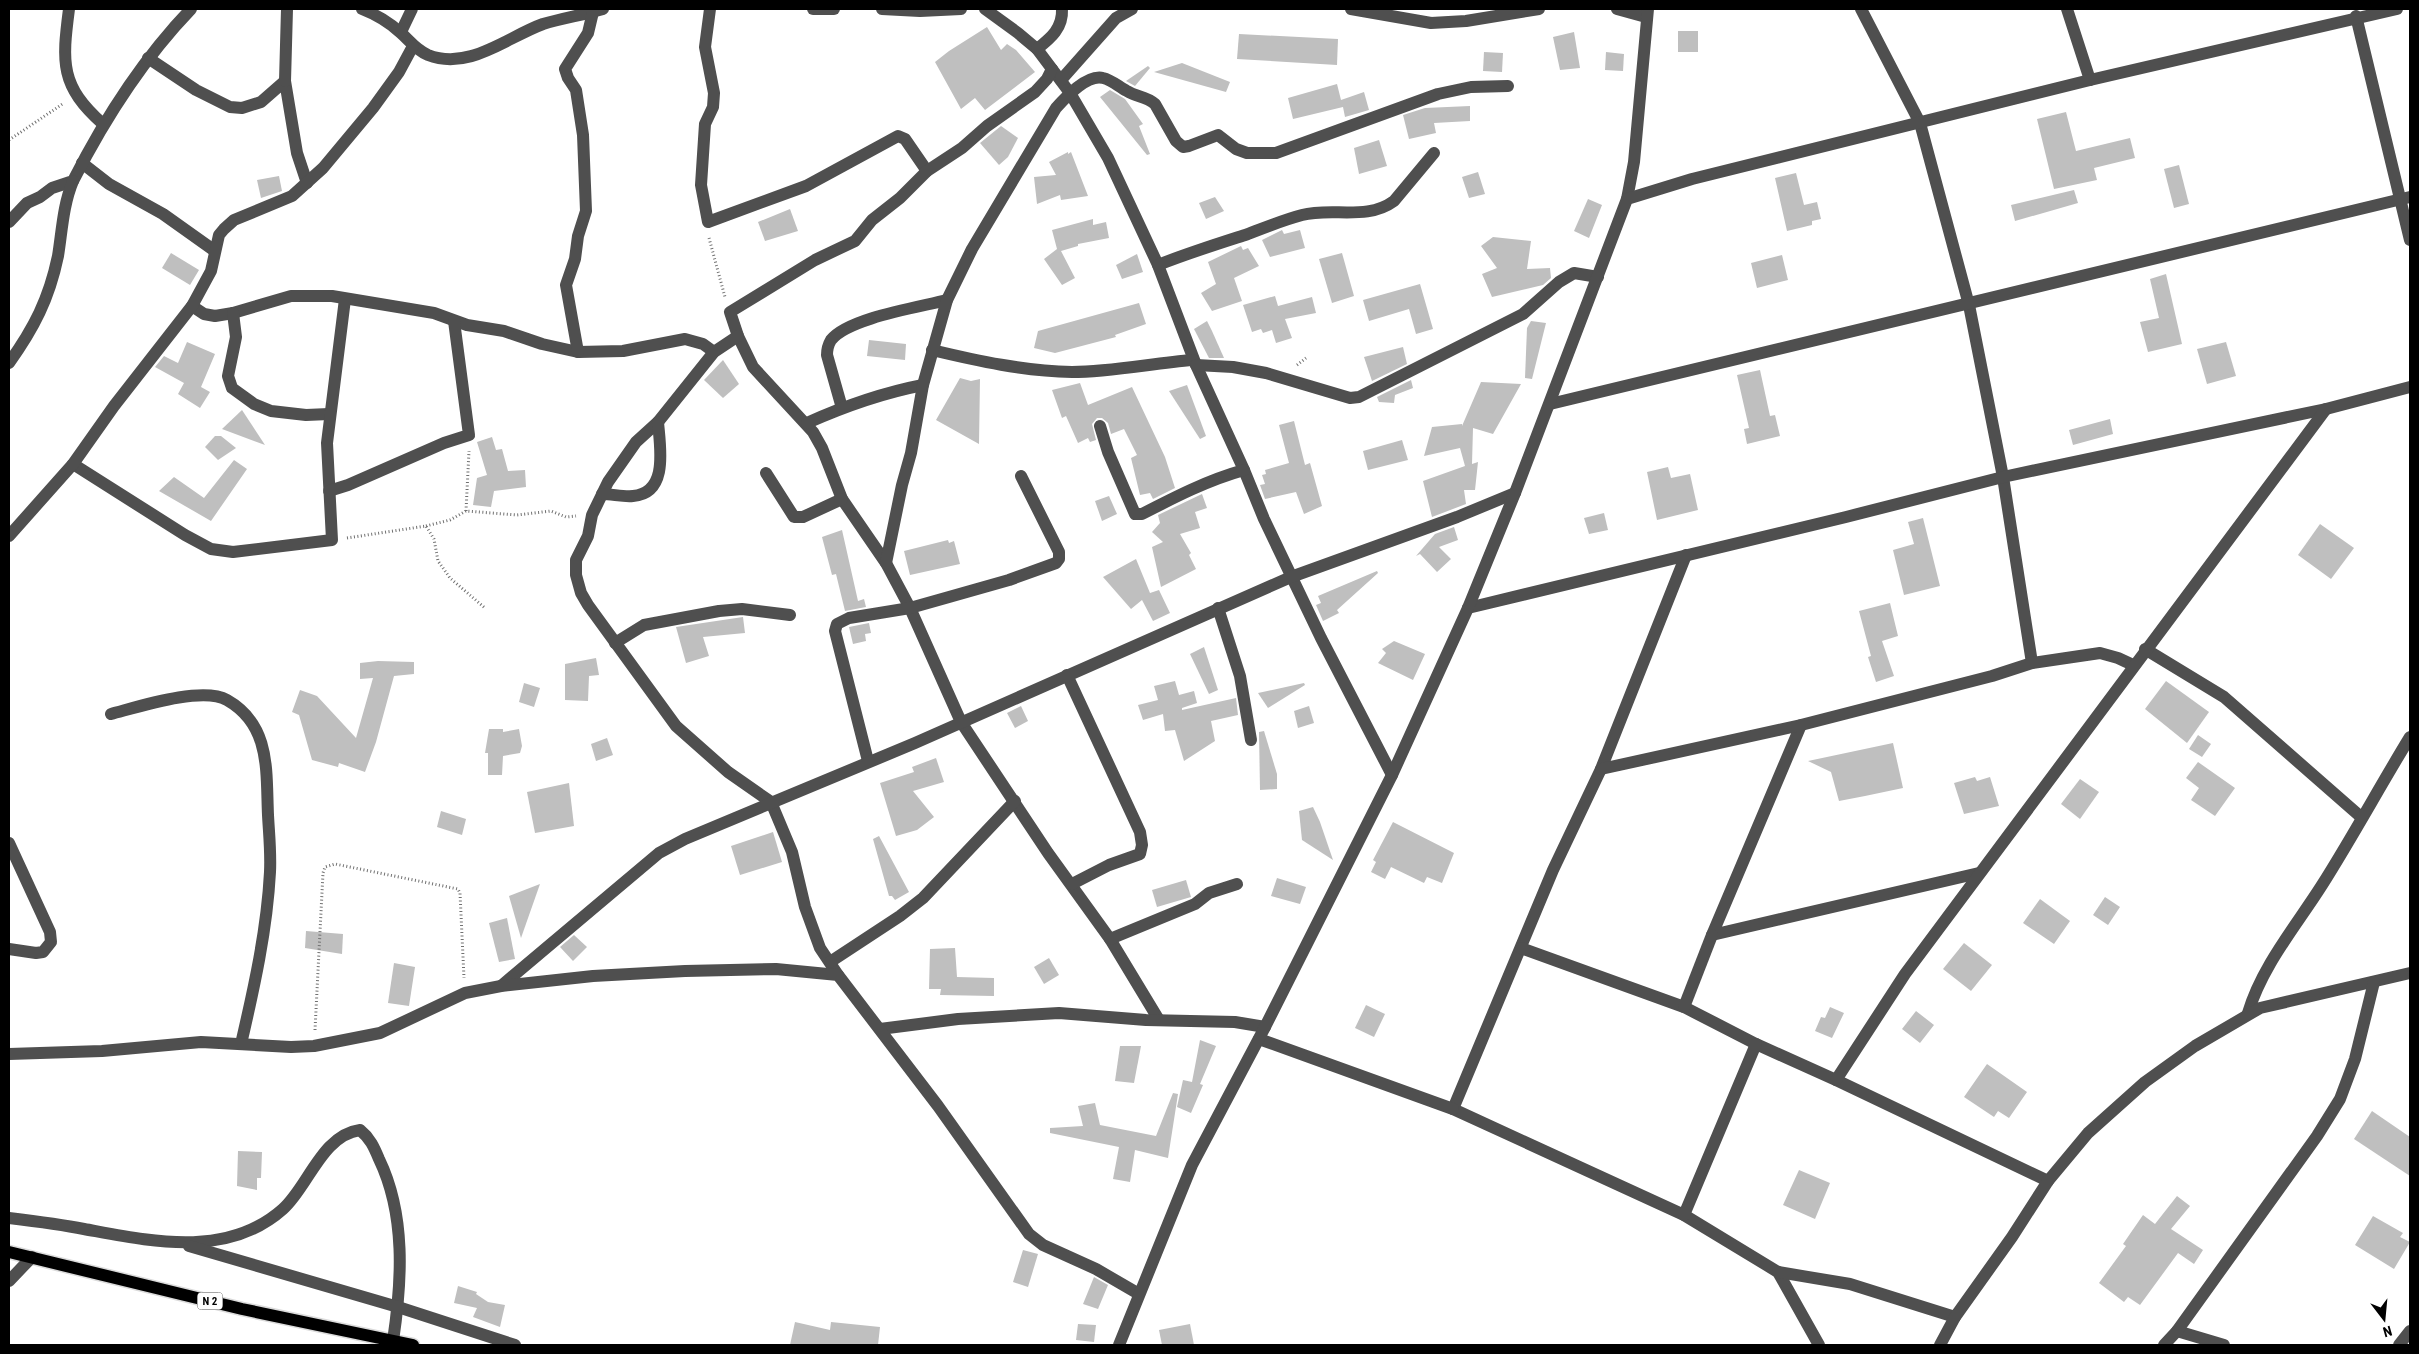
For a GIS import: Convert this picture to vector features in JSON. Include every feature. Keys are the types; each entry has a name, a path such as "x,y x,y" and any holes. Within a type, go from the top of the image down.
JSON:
{"main road":[{"name":"N 2","path":"9,1252 242,1309 413,1345"}],"street":[{"path":"69,9 65,55 66,71 77,97 103,124"},
{"path":"9,363 34,326 47,297 58,256 68,192 72,181 103,124 148,58 191,9"},
{"path":"287,9 285,80 296,153 307,183"},
{"path":"362,9 400,32 414,46 427,54 439,58 469,56 496,47 515,36 544,24 598,10"},
{"path":"400,32 412,9"},
{"path":"710,9 706,47 714,93 714,107 705,124 701,185 708,222 806,186 898,136 905,139 927,171"},
{"path":"813,9 834,9"},
{"path":"882,9 920,11 961,9"},
{"path":"984,9 1018,32 1037,49 1070,92 1108,158 1158,265 1195,363 1291,577 1392,775"},
{"path":"1037,49 1053,36 1062,16 1062,9"},
{"path":"1061,80 1116,18 1132,9"},
{"path":"1351,9 1431,23 1466,21 1539,9"},
{"path":"1119,1345 1192,1165 1259,1039 1392,775 1468,608 1550,404 1627,200 1634,162 1647,13 1616,9"},
{"path":"1861,9 1920,123 1969,305 2003,476 2032,663"},
{"path":"2067,9 2090,80"},
{"path":"1627,200 1692,179 2090,80 2356,16 2397,9"},
{"path":"578,352 566,285 575,260 578,236 586,211 583,135 576,90 564,69 588,33 598,10"},
{"path":"2356,16 2405,199 2410,240"},
{"path":"9,536 73,464 114,406 192,306 210,270 219,235 228,224 241,217 284,201 323,168 359,126 399,72 414,46"},
{"path":"148,58 196,90 230,107 242,108 261,102 285,80"},
{"path":"1052,69 1047,79 1035,92 987,126 962,148 927,171 900,198 872,220 859,237 849,245 815,260 730,312 744,352 762,378 807,423 822,448 842,499 886,563 910,608 961,722 1110,939 1159,1020"},
{"path":"886,563 900,494 911,453 923,385 947,300 972,248 1056,108 1070,92 1091,79 1103,78 1127,92 1150,99 1155,104 1176,141 1183,147 1218,135 1236,149 1261,155 1276,154 1315,141 1388,111 1438,94 1471,87 1508,86"},
{"path":"1158,265 1212,244 1303,214 1324,212 1357,213 1387,206 1394,201 1434,153"},
{"path":"82,163 109,184 163,214 215,250"},
{"path":"9,222 27,203 40,197 52,188 72,181"},
{"path":"1550,404 2405,199"},
{"path":"932,350 1005,365 1073,372 1195,363 1233,367 1266,374 1350,398 1359,397 1523,314 1560,282 1574,273 1598,277"},
{"path":"192,306 210,316 233,313 276,300 303,295 332,296 402,306 477,327 504,331 542,344 578,352 623,351 684,339 703,344 714,352"},
{"path":"73,464 185,535 211,549 233,552 332,540 327,444 329,414 345,299"},
{"path":"842,408 827,355 828,346 832,339 857,324 947,300"},
{"path":"233,313 236,337 228,376 232,388 254,404 271,411 306,415 329,414"},
{"path":"329,491 369,477 426,451 469,435 454,321"},
{"path":"738,336 714,352 658,422 636,442 618,466 592,515 588,536 576,560 576,575 581,593 676,726 728,772 771,802 792,852 805,907 820,948 1030,1234 1044,1245 1096,1269 1139,1294"},
{"path":"807,423 884,393 923,385"},
{"path":"1468,608 1846,517 2003,476 2326,409 2410,387"},
{"path":"1836,1080 1905,974 2145,649 2326,409"},
{"path":"602,494 633,496 651,489 657,480 661,466 658,422"},
{"path":"1100,426 1135,514 1142,514 1190,489 1244,470"},
{"path":"766,474 794,516 803,517 842,499"},
{"path":"868,761 835,631 837,624 849,618 910,608 1009,580 1056,563 1059,552 1021,476"},
{"path":"501,986 659,853 685,838 961,722 1291,577 1457,517 1515,493"},
{"path":"1453,1109 1553,870 1601,769 1686,555"},
{"path":"1218,608 1240,676 1251,740"},
{"path":"615,643 644,625 719,611 742,610 790,615"},
{"path":"2145,649 2224,697 2361,817"},
{"path":"1601,769 1801,725 1992,676 2032,663 2100,653 2134,665"},
{"path":"1068,675 1140,832 1142,845 1140,854 1109,865 1072,884"},
{"path":"111,714 169,698 201,696 225,698 248,716 258,734 267,760 270,870 266,918 241,1044"},
{"path":"1684,1007 1712,935 1801,725"},
{"path":"2248,1013 2255,989 2324,883 2361,817 2410,737"},
{"path":"830,962 900,916 923,898 1015,802"},
{"path":"9,843 50,932 51,942 42,952 36,953 9,949"},
{"path":"1712,935 1979,873"},
{"path":"1110,939 1195,904 1209,893 1237,884"},
{"path":"1521,948 1684,1007 1756,1044 2048,1181"},
{"path":"9,1054 102,1051 201,1042 291,1047 314,1046 380,1033 465,993 501,986 685,970 776,969 838,975"},
{"path":"1940,1345 1955,1317 2012,1237 2048,1181 2088,1133 2145,1082 2195,1046 2248,1013 2274,1004 2410,973"},
{"path":"2164,1345 2177,1331 2317,1136 2340,1099 2355,1059 2374,982"},
{"path":"880,1029 950,1020 1059,1013 1159,1020 1235,1022 1265,1027"},
{"path":"1259,1039 1453,1109 1684,1215 1778,1272 1850,1284 1955,1317"},
{"path":"1684,1215 1756,1044"},
{"path":"182,1244 213,1241 261,1225 284,1208 318,1161 343,1136 360,1130 369,1137 390,1181 397,1208 400,1277 393,1341"},
{"path":"9,1218 138,1239 182,1244 398,1307 515,1345"},
{"path":"9,1281 32,1257"},
{"path":"1778,1272 1819,1345"},
{"path":"2177,1331 2224,1345"},
{"path":"2399,1345 2410,1331"}],"path":[{"path":"9,140 51,111 77,97"},
{"path":"708,222 711,247 730,312"},
{"path":"466,511 469,435"},
{"path":"332,540 426,526 450,520 466,511 517,515 551,511 566,517 592,515"},
{"path":"426,526 434,539 438,561 450,578 485,608"},
{"path":"314,1046 323,874 325,867 330,865 335,864 458,889 460,893 465,993"}],"building":[{"path":"987,27 1001,50 1007,44 1016,50 1035,72 985,110 975,98 961,109 935,62"},
{"path":"1678,31 1698,31 1698,52 1678,52"},
{"path":"1574,32 1580,68 1560,70 1553,37"},
{"path":"1239,34 1338,39 1337,65 1237,59"},
{"path":"1484,52 1503,53 1502,72 1483,71"},
{"path":"1606,52 1624,54 1623,71 1605,70"},
{"path":"1182,63 1230,82 1226,92 1154,72"},
{"path":"1148,66 1150,68 1135,86 1126,81"},
{"path":"1337,84 1341,100 1364,92 1369,110 1345,117 1343,107 1293,119 1288,98"},
{"path":"1110,90 1125,99 1143,124 1139,126 1150,154 1147,155 1100,97"},
{"path":"1470,106 1470,121 1434,123 1436,133 1409,139 1403,115 1425,108"},
{"path":"2066,112 2076,151 2130,138 2135,158 2094,168 2097,180 2054,189 2037,119"},
{"path":"1001,126 1018,138 1008,157 999,165 980,143"},
{"path":"1379,140 1387,166 1359,174 1354,148"},
{"path":"1068,152 1068,154 1071,152 1088,196 1061,200 1060,195 1037,204 1034,177 1056,175 1049,162"},
{"path":"2179,165 2189,204 2174,208 2164,169"},
{"path":"1478,172 1485,194 1469,198 1462,177"},
{"path":"1796,173 1804,205 1817,202 1821,219 1812,221 1812,225 1787,231 1775,178"},
{"path":"279,176 282,191 261,198 257,180"},
{"path":"2074,190 2078,203 2015,221 2011,205"},
{"path":"1215,197 1224,211 1206,219 1199,203"},
{"path":"1588,199 1602,205 1589,238 1574,231"},
{"path":"790,209 798,231 765,241 758,222"},
{"path":"1093,219 1093,225 1106,222 1109,238 1078,244 1078,246 1061,251 1075,278 1062,285 1044,259 1057,249 1052,230"},
{"path":"1282,230 1284,234 1300,230 1305,248 1270,257 1262,240"},
{"path":"1493,237 1531,241 1527,269 1550,268 1551,278 1543,285 1492,297 1482,274 1497,268 1481,246"},
{"path":"1241,246 1243,250 1248,248 1259,266 1234,278 1242,301 1212,311 1201,293 1216,284 1208,262"},
{"path":"171,253 199,270 190,285 162,268"},
{"path":"1342,253 1354,296 1332,303 1319,259"},
{"path":"1137,254 1143,272 1122,279 1116,265"},
{"path":"1782,255 1788,280 1757,288 1751,263"},
{"path":"2166,274 2182,344 2148,352 2140,322 2159,318 2150,279"},
{"path":"1420,284 1433,329 1416,334 1409,309 1369,321 1363,300"},
{"path":"1275,296 1278,306 1312,297 1316,313 1285,319 1292,338 1276,343 1272,330 1263,333 1261,329 1252,332 1243,305"},
{"path":"1139,303 1146,324 1115,335 1116,337 1055,353 1034,348 1038,331"},
{"path":"1207,321 1224,358 1209,358 1194,329"},
{"path":"1531,321 1546,323 1532,379 1525,378 1527,328"},
{"path":"869,340 906,344 905,360 867,356"},
{"path":"187,342 215,354 201,387 210,392 200,408 178,394 184,383 155,367 164,356 178,363"},
{"path":"2226,342 2236,376 2207,384 2197,349"},
{"path":"1403,347 1407,364 1372,381 1364,357"},
{"path":"723,360 739,384 723,398 704,380"},
{"path":"1760,370 1770,416 1775,415 1780,436 1747,444 1744,429 1749,428 1737,375"},
{"path":"960,378 971,381 980,379 979,444 936,420"},
{"path":"1411,380 1413,388 1395,395 1394,403 1379,402 1377,397"},
{"path":"1481,382 1521,384 1493,434 1473,428 1472,464 1478,462 1475,490 1464,490 1466,504 1432,517 1423,481 1465,466 1460,448 1424,456 1432,427 1462,424 1462,426"},
{"path":"1080,383 1088,405 1132,387 1165,457 1175,488 1153,499 1150,493 1140,495 1131,458 1137,455 1124,429 1111,434 1108,423 1102,418 1097,418 1092,424 1096,440 1090,442 1088,438 1078,443 1066,416 1062,418 1052,390"},
{"path":"1187,385 1206,436 1200,439 1169,391"},
{"path":"242,410 265,445 222,429"},
{"path":"2110,419 2113,434 2073,445 2069,430"},
{"path":"1294,421 1305,465 1310,463 1322,506 1304,514 1296,492 1265,499 1260,485 1265,484 1262,475 1266,474 1265,470 1289,463 1279,425"},
{"path":"215,436 221,436 236,448 218,460 205,447"},
{"path":"492,437 496,450 502,449 508,471 525,470 526,487 494,491 491,507 473,505 477,478 487,475 477,442"},
{"path":"1402,440 1408,460 1368,470 1363,451"},
{"path":"234,460 247,469 211,521 159,491 174,477 204,498"},
{"path":"1668,467 1671,478 1690,474 1698,510 1657,520 1647,472"},
{"path":"1202,494 1207,508 1195,512 1200,528 1180,534 1191,553 1189,555 1196,569 1161,587 1152,547 1163,542 1152,532 1160,523 1158,515"},
{"path":"1109,496 1117,514 1102,521 1095,501"},
{"path":"1604,513 1608,530 1589,534 1584,518"},
{"path":"1923,518 1940,586 1904,595 1893,550 1914,544 1908,522"},
{"path":"2320,524 2354,548 2331,579 2298,555"},
{"path":"1454,527 1458,540 1439,547 1451,559 1437,572 1420,554 1416,556 1435,534"},
{"path":"842,530 858,601 864,599 866,607 845,611 836,574 832,575 822,537"},
{"path":"948,540 949,543 954,541 960,564 910,575 904,551"},
{"path":"1136,559 1150,593 1159,590 1170,613 1153,621 1142,600 1131,609 1103,577"},
{"path":"1377,571 1378,573 1337,610 1339,613 1323,621 1316,605 1321,603 1318,596"},
{"path":"1890,603 1898,636 1882,641 1894,676 1876,682 1868,657 1871,656 1859,611"},
{"path":"743,617 745,633 703,637 709,656 686,663 676,627"},
{"path":"869,623 871,633 865,634 866,641 853,644 849,627"},
{"path":"1394,641 1425,654 1413,680 1378,663 1386,653 1382,649"},
{"path":"1204,647 1218,690 1209,694 1190,654"},
{"path":"596,658 599,675 589,676 588,701 565,700 565,664"},
{"path":"378,661 414,662 414,674 394,676 376,742 365,772 339,763 338,767 312,760 299,715 292,712 300,690 317,696 356,738 373,678 360,679 360,663"},
{"path":"1175,681 1179,695 1194,691 1197,703 1182,708 1182,710 1236,698 1238,715 1211,721 1215,741 1184,761 1175,730 1165,731 1163,714 1143,720 1138,705 1158,700 1154,686"},
{"path":"2166,681 2209,712 2187,743 2145,709"},
{"path":"524,683 540,688 534,707 519,702"},
{"path":"1304,683 1305,685 1268,708 1258,693"},
{"path":"1021,706 1028,721 1015,728 1007,713"},
{"path":"1309,706 1314,723 1298,728 1294,711"},
{"path":"489,729 503,729 503,732 519,729 522,746 520,753 503,756 502,775 488,775 488,753 485,753"},
{"path":"1264,731 1277,774 1277,789 1260,790 1259,732"},
{"path":"2198,735 2211,744 2202,757 2189,749"},
{"path":"607,738 613,755 596,761 591,744"},
{"path":"1893,743 1903,788 1839,801 1831,772 1808,761"},
{"path":"936,758 944,782 913,791 934,817 917,830 896,836 880,783 914,772 912,767"},
{"path":"2198,762 2235,788 2215,816 2191,800 2199,788 2186,778"},
{"path":"1975,777 1977,781 1990,777 1999,806 1964,814 1954,783"},
{"path":"2080,779 2099,792 2080,819 2061,804"},
{"path":"569,783 574,826 535,833 527,792"},
{"path":"1313,807 1333,860 1302,840 1299,811"},
{"path":"441,811 466,819 462,835 437,827"},
{"path":"1393,822 1454,853 1442,883 1427,877 1424,883 1391,867 1385,879 1371,872 1376,862 1373,860"},
{"path":"773,832 782,862 740,875 731,846"},
{"path":"879,836 909,892 895,900 892,896 889,896 873,839"},
{"path":"1277,878 1306,887 1300,904 1271,896"},
{"path":"1186,880 1191,897 1157,907 1152,890"},
{"path":"540,884 521,938 509,896"},
{"path":"2105,897 2120,907 2108,925 2093,915"},
{"path":"2040,899 2070,921 2054,944 2023,923"},
{"path":"507,918 515,959 499,962 489,923"},
{"path":"306,931 343,934 342,954 305,948"},
{"path":"574,935 587,947 573,961 560,947"},
{"path":"1964,943 1992,965 1971,991 1943,969"},
{"path":"955,948 957,977 994,978 994,996 940,995 941,989 929,989 930,949"},
{"path":"1049,958 1059,975 1044,984 1034,967"},
{"path":"394,963 415,967 409,1006 388,1003"},
{"path":"1366,1005 1385,1014 1374,1037 1355,1028"},
{"path":"1830,1007 1844,1013 1832,1038 1815,1031 1821,1017 1825,1018"},
{"path":"1916,1011 1934,1025 1920,1043 1902,1029"},
{"path":"1200,1040 1216,1046 1200,1084 1203,1085 1191,1113 1177,1107 1183,1080 1192,1082"},
{"path":"1120,1046 1141,1046 1134,1083 1115,1081"},
{"path":"1987,1064 2027,1092 2009,1118 1998,1111 1994,1117 1964,1097"},
{"path":"1173,1093 1178,1094 1168,1158 1135,1150 1130,1182 1113,1179 1119,1147 1050,1133 1050,1128 1083,1126 1078,1106 1095,1103 1100,1125 1156,1136"},
{"path":"2372,1111 2410,1137 2410,1176 2354,1139"},
{"path":"238,1151 262,1152 261,1178 257,1178 257,1190 237,1186"},
{"path":"1799,1170 1830,1183 1815,1219 1783,1205"},
{"path":"2177,1196 2190,1206 2171,1229 2203,1250 2194,1264 2178,1253 2140,1305 2128,1297 2124,1302 2099,1283 2126,1246 2123,1244 2143,1215 2155,1224"},
{"path":"2373,1216 2403,1233 2400,1237 2410,1242 2394,1269 2355,1245"},
{"path":"1023,1250 1038,1254 1028,1287 1013,1282"},
{"path":"1094,1277 1108,1285 1098,1309 1083,1304"},
{"path":"458,1286 477,1292 476,1294 488,1302 505,1305 500,1327 473,1317 477,1308 454,1303"},
{"path":"795,1322 830,1330 831,1322 880,1327 878,1345 790,1345"},
{"path":"1078,1324 1096,1325 1094,1342 1076,1340"},
{"path":"1190,1324 1194,1345 1162,1345 1159,1330"}]}
